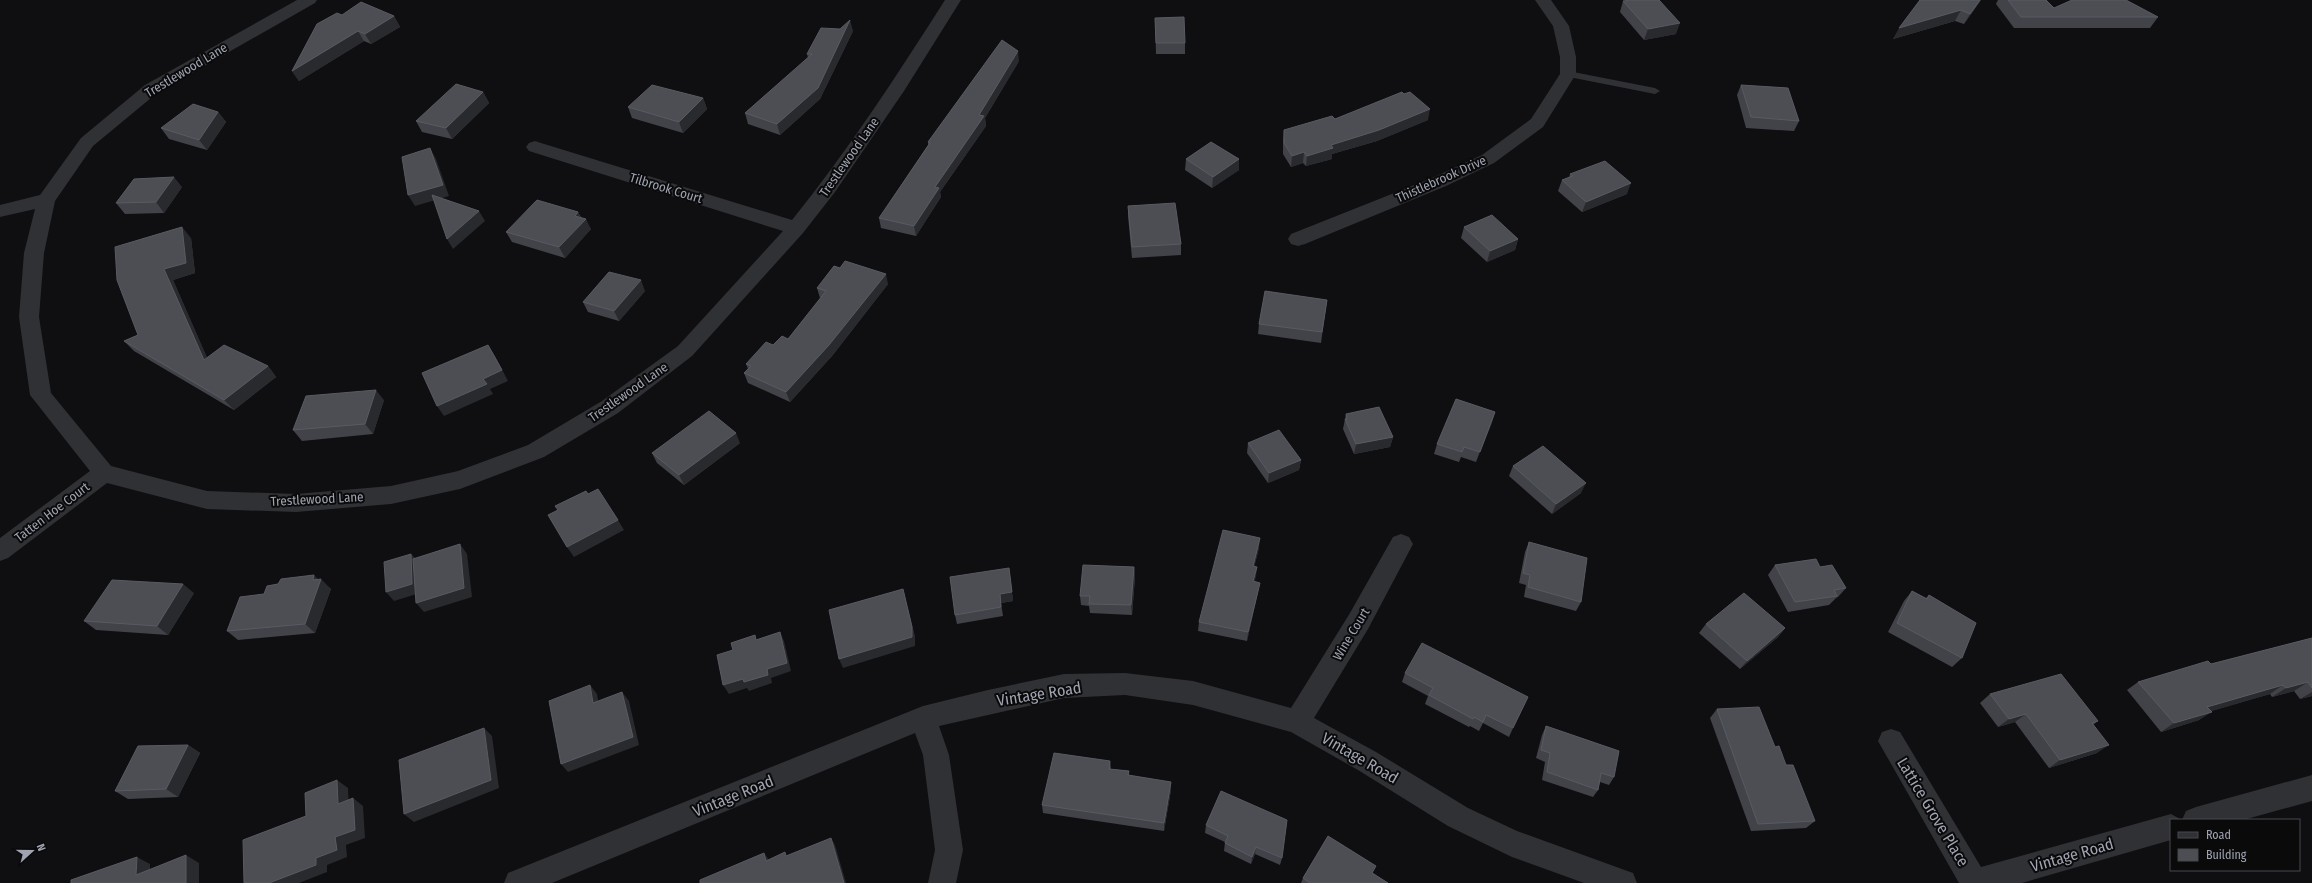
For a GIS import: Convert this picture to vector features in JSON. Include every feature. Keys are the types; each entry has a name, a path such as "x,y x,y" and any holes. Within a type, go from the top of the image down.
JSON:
{"street":[{"name":"Trestlewood Lane","path":"309,0 151,89 87,142 46,200 34,253 29,318 41,395 104,472 207,500 296,503 391,495 460,480 536,450 610,407 685,351 796,228 828,188 895,91 953,0"},
{"path":"1543,0 1561,26 1568,57 1568,74"},
{"name":"Thistlebrook Drive","path":"1298,239 1439,182 1488,159 1537,122 1557,94 1568,74"},
{"name":"Tilbrook Court","path":"535,147 796,228"},
{"path":"0,211 46,200"},
{"name":"Tatten Hoe Court","path":"0,550 104,472"},
{"name":"Wine Court","path":"1297,722 1359,621 1401,544"},
{"name":"Vintage Road","path":"518,883 923,718 988,702 1064,686 1125,684 1193,693 1297,722 1367,761 1458,817 1512,843 1623,883"},
{"path":"923,718 936,755 949,850 942,883"},
{"name":"Lattice Grove Place","path":"1891,741 1974,883"},
{"path":"2200,819 2312,788"},
{"name":"Vintage Road","path":"1974,883 2170,827"}],"lane":[{"path":"1568,74 1655,91"}],"building":[{"path":"1659,0 1680,23 1648,29 1623,1"},
{"path":"1920,0 1980,0 1970,14 1961,10 1899,28"},
{"path":"2008,0 2046,0 2054,8 2072,0 2126,0 2158,17 2021,17"},
{"path":"361,2 394,16 365,34 358,31 292,71 317,24 337,13 342,15"},
{"path":"1184,17 1185,43 1156,43 1155,18"},
{"path":"850,20 818,88 777,124 745,113 812,54 807,54 821,28 840,29"},
{"path":"1002,40 1018,51 979,115 984,116 935,187 939,188 914,226 879,218 930,143 928,142"},
{"path":"456,84 483,92 446,128 416,121"},
{"path":"652,85 703,98 679,122 628,107"},
{"path":"1741,85 1788,88 1799,121 1751,117"},
{"path":"1402,92 1404,94 1410,92 1430,109 1379,130 1331,145 1333,148 1307,156 1304,152 1292,156 1284,143 1284,130 1332,116 1335,119"},
{"path":"193,104 218,112 199,140 161,128"},
{"path":"1211,142 1239,159 1213,177 1186,159"},
{"path":"430,148 443,185 408,195 402,157"},
{"path":"1605,161 1631,183 1586,202 1562,180 1573,176 1570,174"},
{"path":"174,177 156,202 116,203 134,179"},
{"path":"432,195 479,211 447,239"},
{"path":"537,200 578,212 575,216 586,219 559,247 506,232"},
{"path":"1175,203 1181,244 1132,247 1128,206"},
{"path":"1492,215 1518,239 1490,251 1464,227"},
{"path":"182,227 186,263 164,269 204,360 224,345 268,366 224,400 124,341 138,335 117,280 115,247"},
{"path":"845,261 886,274 829,345 786,392 744,373 751,366 746,364 766,342 773,345 782,336 788,339 826,291 817,288 834,266 840,268"},
{"path":"609,272 641,280 614,311 583,302"},
{"path":"1265,291 1327,300 1322,332 1259,324"},
{"path":"488,345 502,370 483,379 487,384 437,406 422,373"},
{"path":"376,390 365,424 293,430 306,396"},
{"path":"1456,399 1495,412 1480,452 1464,447 1462,452 1437,444"},
{"path":"1379,407 1393,437 1356,444 1345,419 1347,419 1346,414"},
{"path":"709,411 736,433 679,475 652,453"},
{"path":"1279,430 1301,460 1269,473 1248,443"},
{"path":"1543,446 1586,483 1556,504 1513,466"},
{"path":"598,489 618,520 567,547 548,515 558,510 555,506 586,491 588,494"},
{"path":"1223,530 1260,538 1253,566 1257,567 1253,581 1260,583 1248,632 1199,622"},
{"path":"1529,542 1587,558 1581,602 1528,587 1530,575 1523,573"},
{"path":"460,544 464,588 416,603 413,559"},
{"path":"411,554 412,584 386,592 384,562"},
{"path":"1816,559 1820,567 1832,565 1846,588 1834,590 1837,596 1795,602 1775,565"},
{"path":"1083,565 1134,567 1131,605 1089,604 1090,596 1080,596"},
{"path":"1009,568 1012,592 1000,594 1001,607 955,615 950,577"},
{"path":"314,575 313,580 321,579 305,624 227,631 240,597 264,594 267,586 278,584 281,579"},
{"path":"112,580 183,584 157,626 84,621"},
{"path":"903,589 912,627 912,637 839,659 829,610"},
{"path":"1912,591 1927,599 1929,595 1976,623 1962,658 1897,623"},
{"path":"1744,593 1785,628 1747,661 1706,624"},
{"path":"780,632 787,663 767,669 768,675 744,682 743,679 723,685 717,655 733,650 731,643 755,635 756,640"},
{"path":"2312,638 2312,688 2308,682 2286,688 2283,685 2207,707 2212,712 2174,723 2138,682 2208,661 2211,664"},
{"path":"1422,643 1528,697 1513,728 1486,715 1483,722 1474,717 1473,719 1429,695 1433,688 1405,673"},
{"path":"2061,674 2098,721 2092,723 2109,745 2060,760 2026,714 2009,719 1990,694"},
{"path":"590,685 593,703 622,692 633,737 561,764 549,701"},
{"path":"1759,707 1775,747 1779,746 1786,765 1793,765 1815,821 1758,824 1717,709"},
{"path":"1546,726 1619,751 1614,777 1601,773 1598,790 1547,772 1550,753 1541,750"},
{"path":"484,728 491,780 404,814 399,760"},
{"path":"188,745 166,789 115,791 138,746"},
{"path":"1054,753 1110,761 1109,769 1129,771 1128,775 1171,782 1164,823 1042,805"},
{"path":"337,780 338,804 353,798 355,830 335,837 337,850 316,858 316,865 269,883 244,883 243,840 306,816 305,793"},
{"path":"1221,791 1287,820 1282,858 1256,847 1252,857 1225,843 1228,836 1206,825"},
{"path":"1328,836 1376,866 1372,873 1388,883 1310,883 1303,878"},
{"path":"831,838 844,883 700,883 700,880 764,853 766,861 785,852 786,856"},
{"path":"186,855 186,883 71,883 71,880 137,857 136,875"}]}
